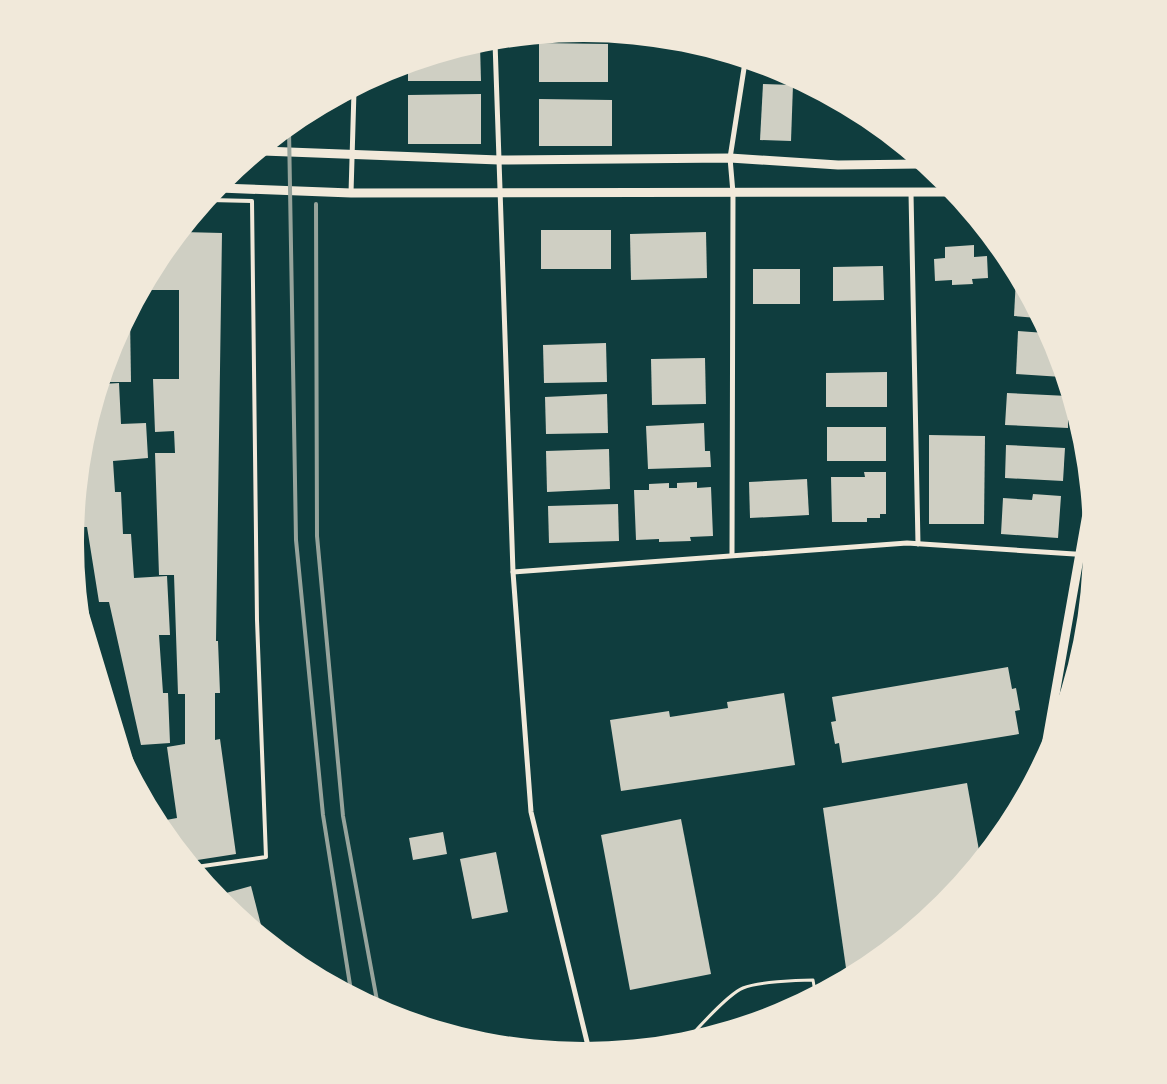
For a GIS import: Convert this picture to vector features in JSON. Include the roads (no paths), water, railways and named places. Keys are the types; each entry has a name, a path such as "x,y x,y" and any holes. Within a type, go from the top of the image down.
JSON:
{"street":[{"path":"496,50 514,572 531,812 587,1042"},
{"path":"732,555 733,193 730,158 744,69"},
{"path":"351,193 354,155 354,99"},
{"path":"272,151 499,160 730,158 838,165 911,164"},
{"path":"231,188 351,193 940,192"},
{"path":"911,192 918,544"},
{"path":"1051,716 1083,538"},
{"path":"514,572 732,555 918,544 1080,554"},
{"path":"101,670 109,698"}],"lane":[{"path":"203,865 266,857 257,620 252,201 220,200"}],"railway":[{"path":"289,139 296,540 323,815 350,983"},
{"path":"316,204 317,536 343,816 376,996"}]}
